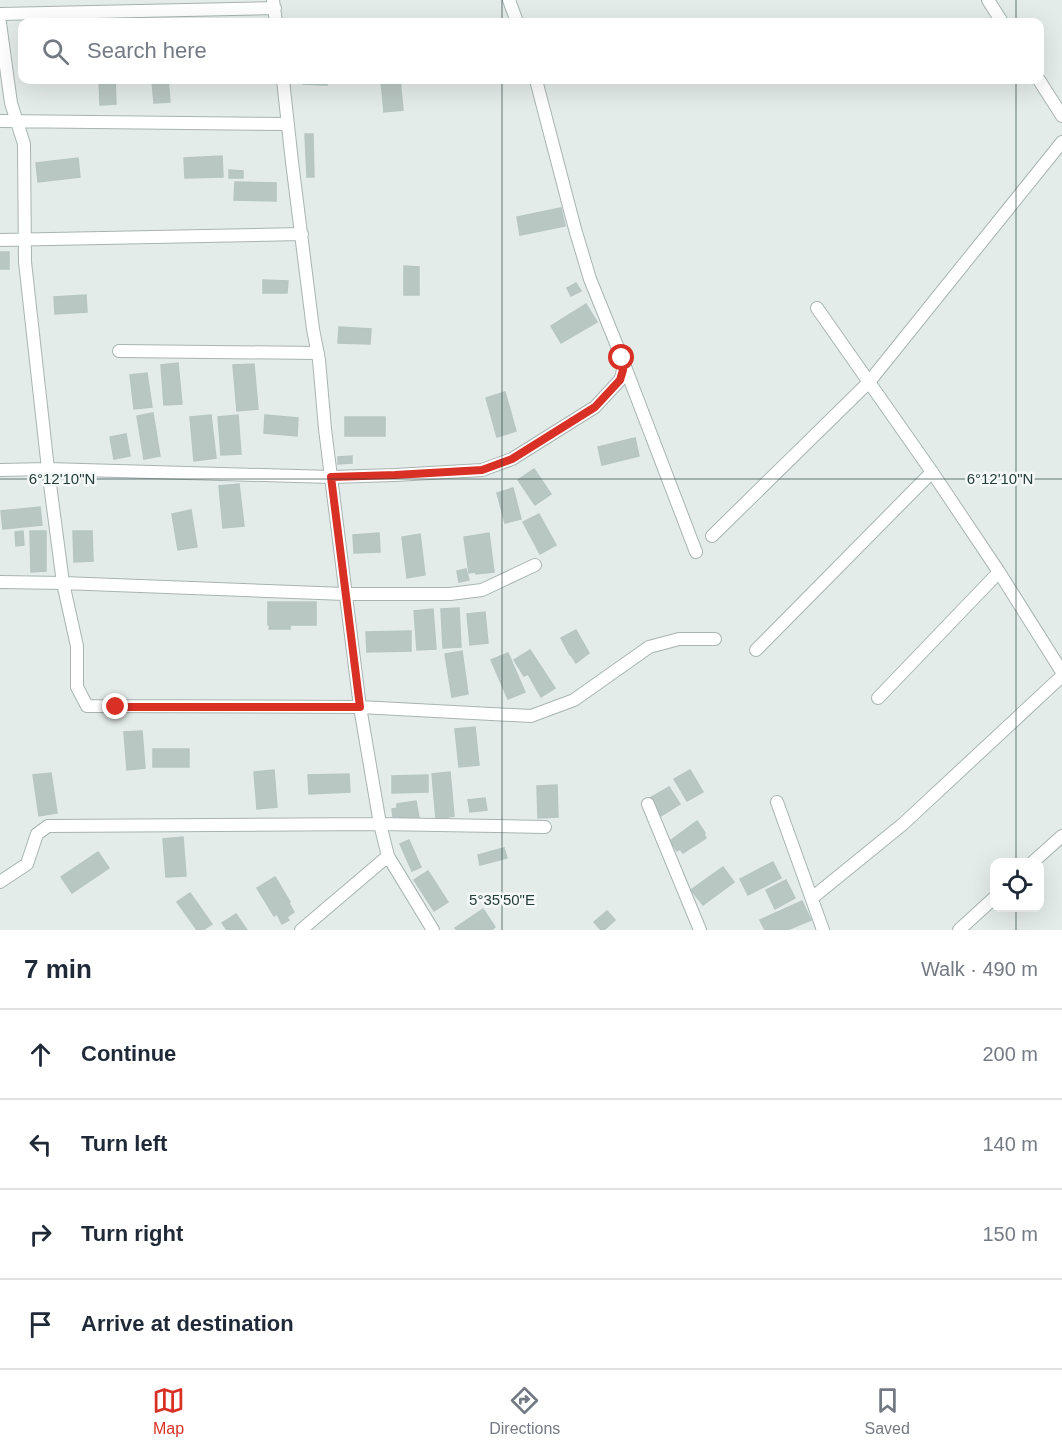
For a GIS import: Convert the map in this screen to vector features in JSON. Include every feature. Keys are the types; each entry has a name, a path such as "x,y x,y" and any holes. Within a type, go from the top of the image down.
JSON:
{"street":[{"path":"509,0 516,18"},
{"path":"988,0 999,18"},
{"path":"0,14 274,4"},
{"path":"0,23 11,103 24,144 25,262 48,469 63,583 77,646 77,687 87,706 360,707 531,716 574,700 649,647 679,639 715,639"},
{"path":"283,84 318,354 345,594 360,707 380,824 388,856 433,930"},
{"path":"537,84 590,279 696,552"},
{"path":"1042,84 1062,116"},
{"path":"0,121 288,124"},
{"path":"712,536 869,382 1062,142"},
{"path":"0,240 302,234"},
{"path":"812,898 903,824 1062,674 999,572 933,472 816,308"},
{"path":"119,351 318,354"},
{"path":"0,470 48,469 331,477 482,470 512,459 595,407 620,380 624,363"},
{"path":"756,650 933,472"},
{"path":"0,582 345,594 450,594 482,590 535,565"},
{"path":"878,698 999,572"},
{"path":"777,802 823,930"},
{"path":"648,804 700,930"},
{"path":"0,882 27,864 37,834 48,826 380,824 545,827"},
{"path":"1037,858 1062,836"},
{"path":"301,930 388,856"},
{"path":"959,930 990,901"}],"building":[{"path":"99,84 115,84 116,104 100,105"},
{"path":"152,84 168,84 170,102 154,103"},
{"path":"381,84 400,84 403,110 384,112"},
{"path":"305,134 313,134 314,177 307,177"},
{"path":"222,156 223,177 185,178 184,158"},
{"path":"78,158 80,177 38,182 36,163"},
{"path":"229,170 243,171 243,178 229,178"},
{"path":"235,182 276,183 276,201 234,200"},
{"path":"561,208 565,226 520,235 517,217"},
{"path":"0,252 9,252 9,269 0,269"},
{"path":"404,266 419,267 419,295 404,295"},
{"path":"263,280 288,281 287,293 263,293"},
{"path":"576,283 581,291 571,296 567,288"},
{"path":"86,295 87,312 55,314 54,297"},
{"path":"586,304 597,322 561,343 551,326"},
{"path":"339,327 371,329 370,344 338,343"},
{"path":"178,363 182,404 164,405 161,365"},
{"path":"254,364 258,409 237,411 233,365"},
{"path":"147,373 152,407 134,409 130,375"},
{"path":"505,392 516,431 497,437 486,398"},
{"path":"153,413 160,456 144,459 137,416"},
{"path":"211,415 216,458 194,461 190,417"},
{"path":"238,415 241,454 221,455 218,417"},
{"path":"265,415 298,418 297,436 264,433"},
{"path":"345,417 385,417 385,436 345,436"},
{"path":"126,434 130,456 114,459 110,437"},
{"path":"635,438 639,456 602,465 598,447"},
{"path":"352,456 352,463 338,464 338,457"},
{"path":"534,469 551,494 535,505 518,480"},
{"path":"239,484 244,526 223,528 219,486"},
{"path":"513,488 521,519 505,523 497,493"},
{"path":"40,507 42,525 3,529 1,511"},
{"path":"191,510 197,547 178,550 172,514"},
{"path":"539,514 556,545 540,554 523,522"},
{"path":"23,531 24,545 16,546 15,532"},
{"path":"30,531 46,531 46,571 31,572"},
{"path":"73,531 92,531 93,561 74,562"},
{"path":"379,533 380,552 354,553 353,535"},
{"path":"489,533 494,572 469,573 464,537"},
{"path":"420,534 425,575 407,578 402,537"},
{"path":"466,569 469,580 459,582 457,571"},
{"path":"268,602 316,602 316,625 290,625 290,629 269,629"},
{"path":"459,608 461,647 443,648 441,609"},
{"path":"433,609 436,649 417,650 414,611"},
{"path":"485,612 488,643 470,645 467,614"},
{"path":"576,630 589,653 576,663 561,638"},
{"path":"411,631 411,651 367,652 366,632"},
{"path":"530,650 555,688 541,697 528,674 524,676 514,660"},
{"path":"462,651 468,694 452,697 445,654"},
{"path":"508,653 525,692 508,699 491,660"},
{"path":"475,727 479,765 459,767 455,729"},
{"path":"142,731 145,768 127,770 124,732"},
{"path":"153,749 189,749 189,767 153,767"},
{"path":"274,770 277,807 257,809 254,772"},
{"path":"690,770 703,792 687,801 674,779"},
{"path":"450,772 454,816 436,819 432,774"},
{"path":"51,773 57,813 39,816 33,775"},
{"path":"349,774 350,792 309,794 308,775"},
{"path":"428,775 428,792 392,793 392,776"},
{"path":"557,785 558,817 538,818 537,786"},
{"path":"669,787 680,804 661,816 650,798"},
{"path":"485,798 487,810 470,812 468,800"},
{"path":"416,801 419,818 400,822 399,816 393,817 392,809 397,808 397,804"},
{"path":"697,821 706,838 683,853 680,849 677,851 670,841"},
{"path":"183,837 186,876 166,877 163,839"},
{"path":"409,840 421,867 412,871 400,844"},
{"path":"504,848 507,858 480,865 478,855"},
{"path":"98,852 109,868 72,893 61,877"},
{"path":"773,862 781,878 748,895 740,879"},
{"path":"723,867 734,882 703,905 691,890"},
{"path":"428,871 448,902 434,911 414,880"},
{"path":"275,877 294,912 287,917 289,920 282,924 277,914 274,916 257,888"},
{"path":"786,880 795,898 775,909 766,890"},
{"path":"190,893 212,924 203,930 197,930 177,902"},
{"path":"802,901 811,920 787,930 765,930 760,920"},
{"path":"483,909 495,927 491,930 457,930 455,928"},
{"path":"607,911 615,920 601,930 594,922"},
{"path":"236,914 247,930 227,930 222,923"}],"route":[{"path":"116,707 360,707 331,477 482,470 512,459 595,407 620,380 624,363 622,358"}]}
